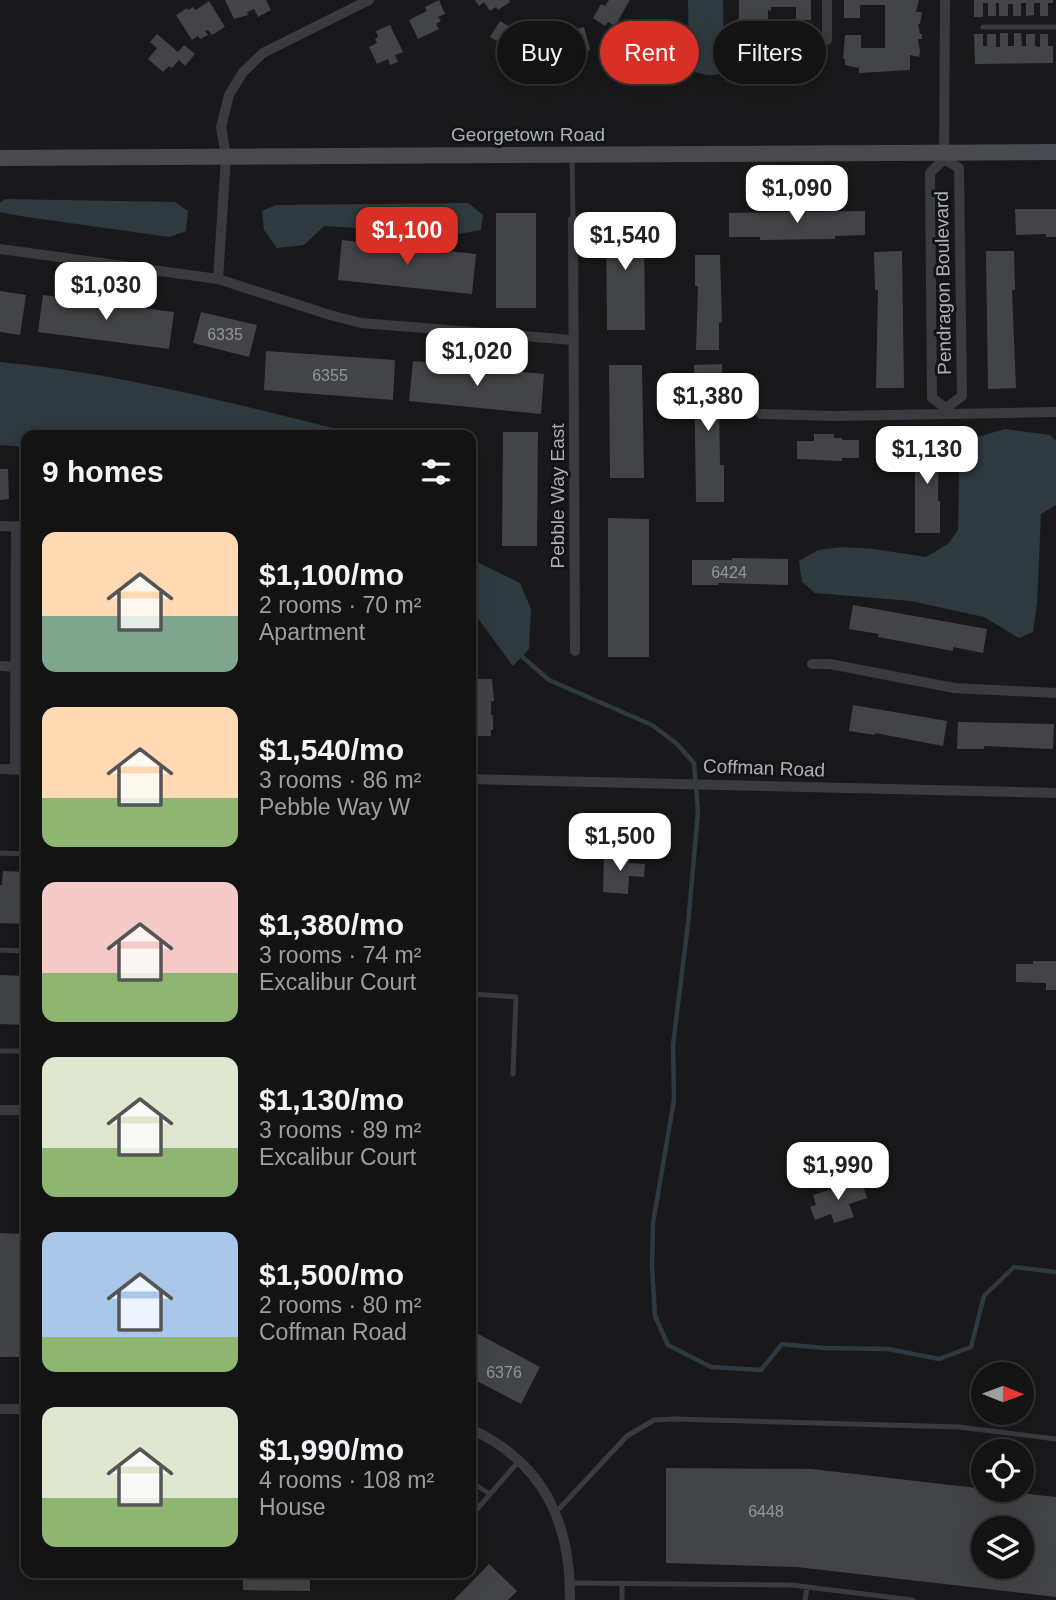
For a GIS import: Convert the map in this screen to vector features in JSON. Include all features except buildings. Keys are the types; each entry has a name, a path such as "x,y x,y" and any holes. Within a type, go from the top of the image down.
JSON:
{"main road":[{"name":"Georgetown Road","path":"0,158 944,156 1056,152"}],"street":[{"path":"218,279 226,156 221,127 224,107 236,83 248,67 275,47 369,0"},
{"path":"827,0 827,40"},
{"path":"944,156 945,0"},
{"name":"Pendragon Boulevard","path":"944,156 959,168 962,396 946,411 932,398 930,173 944,156"},
{"name":"Pebble Way East","path":"573,220 575,651"},
{"path":"0,249 218,279 361,323 573,340"},
{"path":"761,414 1056,412"},
{"path":"0,526 21,527 16,667 20,770 0,769"},
{"path":"812,664 830,664 954,688 1056,693"},
{"path":"0,666 16,667"},
{"name":"Coffman Road","path":"476,779 1056,793"},
{"path":"0,1110 21,1110"},
{"path":"0,1409 21,1409"},
{"path":"476,1432 519,1461 544,1490 556,1512 568,1555 570,1600"}],"lane":[{"path":"984,27 1056,27"},
{"path":"572,155 573,220"},
{"path":"0,853 21,854"},
{"path":"0,950 21,951"},
{"path":"476,994 516,997 513,1074"},
{"path":"0,1051 21,1051"},
{"path":"556,1512 627,1436 654,1420 959,1427 1056,1439"},
{"path":"476,1510 519,1461"},
{"path":"476,1485 490,1494"},
{"path":"570,1583 807,1587 913,1600"},
{"path":"622,1583 622,1600"},
{"path":"804,1600 807,1587"}],"shaded area":[{"path":"688,0 723,0 723,21 713,21 713,75 699,73 699,21 688,21"},
{"path":"5,199 175,202 188,211 186,231 169,237 20,216 0,212 0,203"},
{"path":"468,203 483,215 481,230 459,234 324,226 304,245 277,248 264,230 262,211 276,205"},
{"path":"0,362 138,383 341,430 21,430 21,447 0,445"},
{"path":"1005,429 1050,435 1056,441 1056,505 1041,514 1033,632 1019,638 984,617 911,601 815,593 802,582 799,561 818,550 842,547 874,549 926,557 948,544 958,530 959,473 970,439"},
{"path":"476,559 520,583 531,609 529,649 513,666 476,616"}],"waterway":[{"path":"518,653 549,680 652,725 677,744 694,763 698,812 673,1045 674,1100 653,1223 655,1316 668,1345 711,1367 761,1370 782,1344 888,1349 939,1359 971,1347 984,1296 1014,1267 1056,1272"}]}
